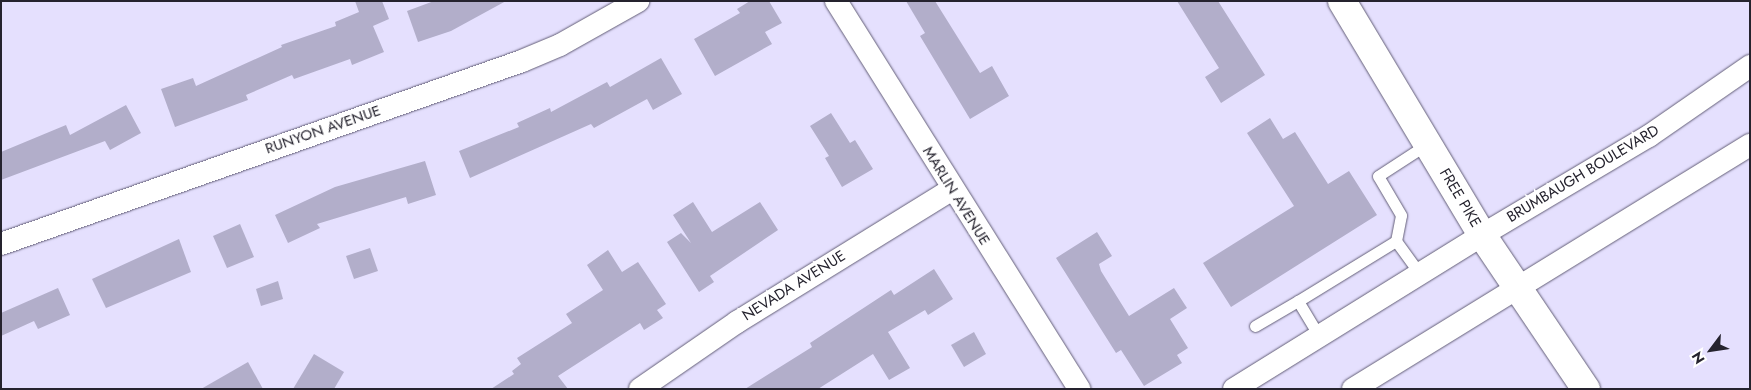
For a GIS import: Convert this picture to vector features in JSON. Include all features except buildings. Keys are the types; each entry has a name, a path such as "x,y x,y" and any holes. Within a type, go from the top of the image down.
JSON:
{"main road":[{"name":"FREE PIKE","path":"1342,1 1482,235 1586,389"}],"street":[{"name":"RUNYON AVENUE","path":"1,244 522,61 560,45 638,1"},
{"name":"MARLIN AVENUE","path":"836,1 1078,389"},
{"name":"BRUMBAUGH BOULEVARD","path":"1234,389 1482,235 1649,136 1750,66"},
{"path":"1353,389 1517,286 1750,145"},
{"name":"NEVADA AVENUE","path":"640,389 737,322 952,189"}],"lane":[{"path":"1420,274 1396,241 1401,215 1378,176 1427,144"},
{"path":"1255,326 1396,241"},
{"path":"1298,301 1319,336"}]}
